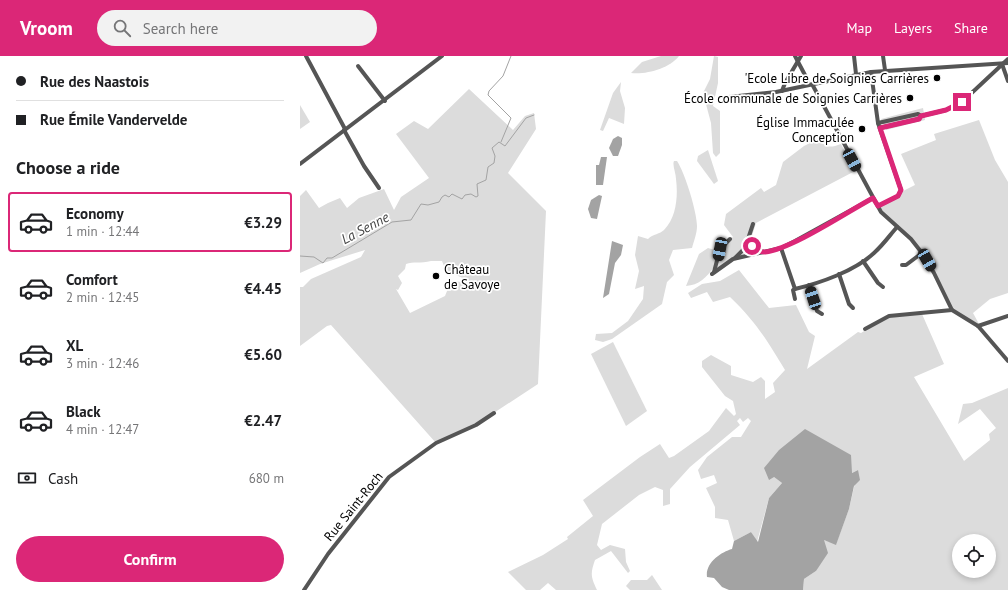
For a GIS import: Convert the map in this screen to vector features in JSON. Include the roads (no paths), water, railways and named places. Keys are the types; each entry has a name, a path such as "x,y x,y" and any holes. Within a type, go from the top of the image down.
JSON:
{"street":[{"path":"300,164 442,56"},
{"path":"795,56 878,206 897,227 911,239 922,253 934,273 952,310 978,326 1008,361"},
{"path":"782,91 801,56"},
{"path":"854,56 856,74"},
{"path":"883,56 885,70"},
{"path":"306,57 364,166 379,188"},
{"path":"880,128 919,119 921,116 946,110 962,102 1008,59"},
{"path":"728,97 782,91 856,74 885,70 1008,63"},
{"path":"1002,64 1008,81"},
{"path":"358,66 384,101"},
{"path":"871,72 878,123 901,190 898,196 878,206"},
{"path":"878,123 918,114 921,116"},
{"path":"733,259 781,248 873,198"},
{"path":"730,239 720,249 717,263 712,274 733,259 745,248 753,224"},
{"path":"794,289 839,274 863,261 874,254 897,227"},
{"path":"749,239 754,248"},
{"path":"745,248 754,248 765,252"},
{"path":"781,248 794,289 795,299"},
{"path":"902,265 906,265 922,253"},
{"path":"863,261 878,284 882,287"},
{"path":"717,263 722,267"},
{"path":"839,274 849,304 853,308"},
{"path":"809,285 818,311 822,314"},
{"path":"866,329 889,316 952,310"},
{"path":"978,326 1008,316"},
{"name":"Rue Saint-Roch","path":"304,590 328,554 385,481 432,445 476,425 494,413"}],"waterway":[{"path":"501,142 511,118 488,95 489,91 503,76 511,56"},
{"name":"La Senne","path":"300,256 314,257 323,263 327,258 332,258 392,222 411,220 421,204 428,205 439,202 445,195 449,197 452,194 462,199 465,195 471,194 476,197 478,196 477,184 486,180 488,167 494,163 495,156 492,148 499,142 505,146 526,118 534,115"}],"place":[{"name":"'Ecole Libre de Soignies Carrières","path":"937,78"},
{"name":"École communale de Soignies Carrières","path":"910,98"},
{"name":"Église Immaculée Conception","path":"862,129"},
{"name":"Château de Savoye","path":"436,276"}]}
